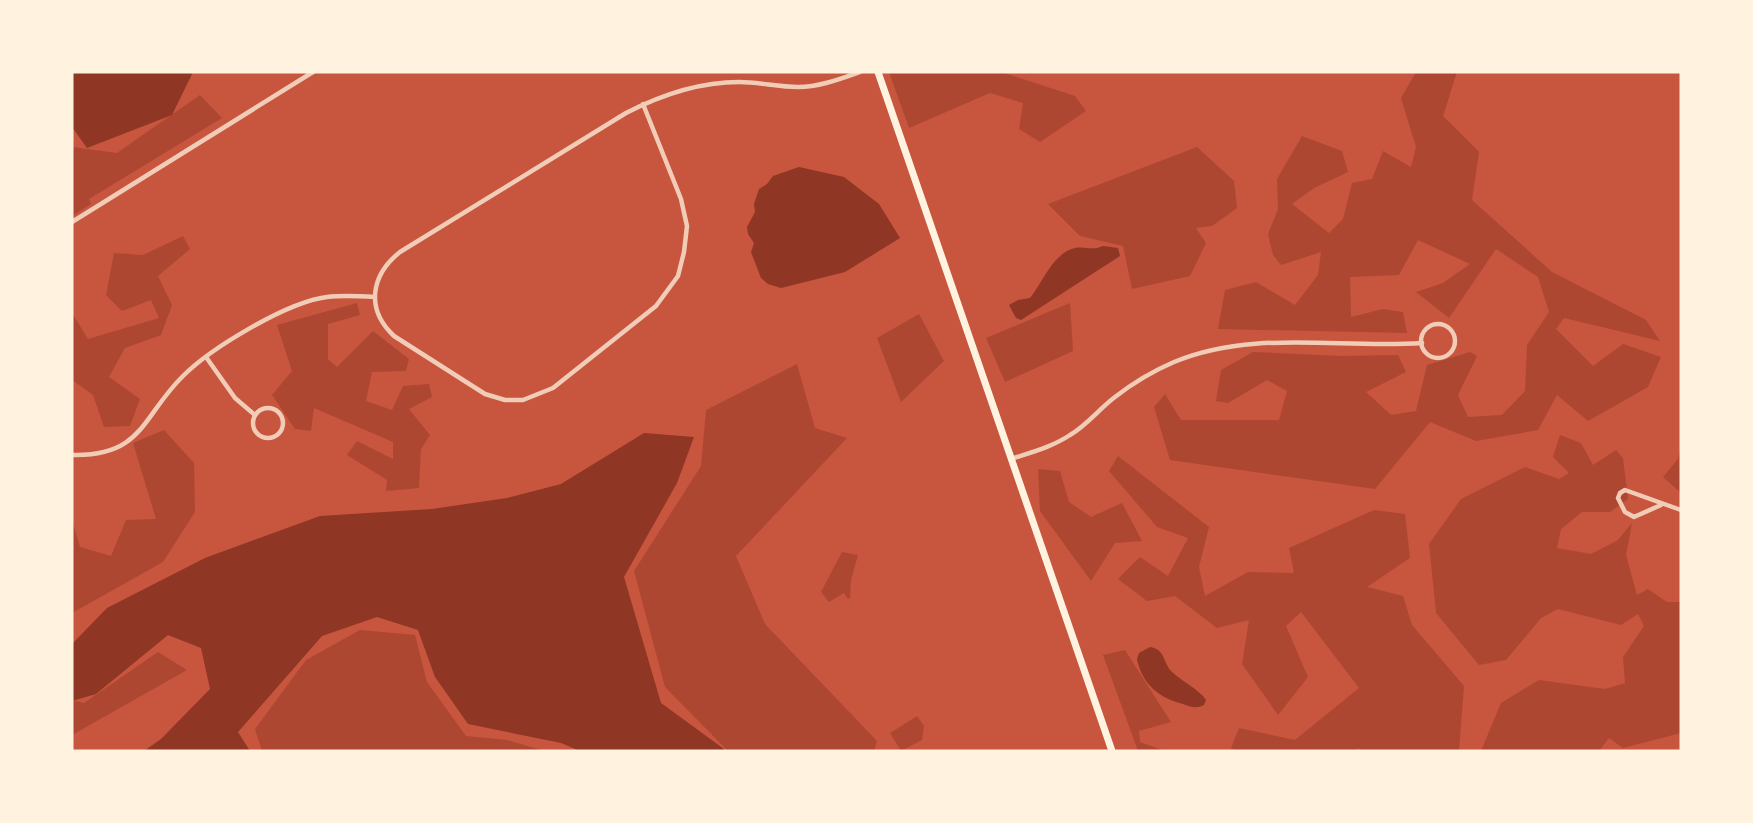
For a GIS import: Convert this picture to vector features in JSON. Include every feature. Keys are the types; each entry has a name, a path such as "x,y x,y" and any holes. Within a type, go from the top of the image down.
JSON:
{"main road":[{"path":"878,72 1112,751"}],"street":[{"path":"72,222 313,72"},
{"path":"643,104 681,199 687,235 680,269 674,283 656,306 553,388 523,400 505,400 485,394 394,336 380,319 375,297 381,273 389,261 643,104 705,85 739,82 806,87 860,72"},
{"path":"72,455 99,454 128,441 145,427 182,377 206,357 272,316 299,303 326,297 375,297"},
{"path":"1439,324 1450,330 1455,341 1450,353 1438,358 1426,353 1422,343 1427,329 1439,324"},
{"path":"1010,459 1041,450 1064,439 1146,376 1175,362 1206,352 1236,345 1306,342 1359,346 1422,343"},
{"path":"206,357 235,398 255,415"},
{"path":"267,407 278,411 284,421 280,433 270,438 258,435 253,424 255,415 267,407"},
{"path":"1661,505 1634,517 1625,512 1618,498 1625,490 1681,510"}],"shaded area":[{"path":"72,72 193,72 172,115 87,148 72,127"},
{"path":"889,72 1001,72 1075,96 1086,111 1040,142 1019,129 1023,103 990,93 909,128"},
{"path":"1416,72 1457,72 1443,116 1479,152 1472,200 1552,272 1646,320 1660,341 1564,318 1556,329 1593,366 1623,344 1661,357 1648,387 1588,421 1557,395 1538,430 1476,441 1430,422 1375,489 1170,460 1154,407 1165,394 1181,420 1279,420 1287,391 1267,380 1228,403 1216,401 1221,370 1253,352 1342,356 1398,355 1406,372 1366,392 1391,415 1416,411 1427,365 1470,352 1477,356 1458,395 1468,417 1502,415 1525,391 1527,345 1549,312 1538,277 1496,249 1449,318 1416,292 1443,283 1470,264 1418,240 1399,275 1350,277 1351,317 1383,309 1403,312 1407,333 1218,329 1225,290 1256,282 1295,305 1318,275 1321,252 1281,265 1273,255 1268,234 1278,209 1277,179 1302,136 1342,151 1348,172 1314,188 1292,204 1329,233 1343,219 1352,183 1372,179 1383,151 1411,167 1416,147 1401,98"},
{"path":"200,95 222,118 89,199 91,204 72,216 72,147 117,153"},
{"path":"1197,147 1234,181 1237,208 1212,226 1196,228 1206,243 1190,276 1132,289 1123,246 1080,236 1048,204"},
{"path":"799,167 844,177 879,204 900,238 845,272 781,288 768,284 761,278 751,252 754,243 747,227 755,212 754,204 759,189 773,176"},
{"path":"183,236 190,249 158,276 172,305 161,335 125,348 109,377 140,399 130,426 104,427 93,395 72,380 72,313 88,339 159,318 151,300 122,311 106,295 114,253 143,255"},
{"path":"1103,246 1118,248 1120,256 1021,320 1016,318 1009,305 1030,298 1049,269 1067,251"},
{"path":"357,303 360,315 328,324 328,359 337,367 373,331 409,359 406,371 372,372 366,401 392,410 403,386 429,384 432,397 409,409 430,435 421,449 419,488 386,491 387,480 347,455 357,441 393,459 393,442 314,408 311,431 295,429 272,395 292,371 277,325"},
{"path":"1070,303 1073,351 1005,382 986,338"},
{"path":"919,314 944,361 901,402 877,338"},
{"path":"797,364 815,428 847,438 736,556 765,624 877,741 874,751 728,751 665,687 634,571 701,466 706,410"},
{"path":"164,430 194,463 195,512 163,562 72,613 72,520 80,547 111,556 126,520 156,519 133,443"},
{"path":"644,433 694,437 677,483 624,577 661,703 724,749 722,751 580,751 561,743 468,724 435,677 418,630 377,617 322,636 238,732 250,751 144,751 161,739 210,689 201,648 168,635 96,694 72,701 72,644 107,608 205,558 320,516 432,509 507,498 561,484"},
{"path":"1560,435 1581,443 1593,465 1616,450 1623,458 1628,499 1610,512 1582,512 1561,529 1557,548 1591,554 1618,540 1632,523 1626,555 1637,595 1648,589 1667,602 1681,602 1681,733 1623,748 1609,738 1599,751 1481,751 1501,703 1539,680 1605,689 1625,683 1623,657 1644,626 1638,614 1621,625 1558,609 1541,618 1506,660 1479,665 1436,613 1429,544 1461,499 1525,467 1559,479 1569,473 1553,457"},
{"path":"1681,446 1681,493 1663,477 1678,459"},
{"path":"1118,456 1209,527 1199,567 1205,596 1248,572 1294,573 1289,548 1374,510 1405,514 1410,558 1367,587 1403,596 1412,625 1464,686 1459,751 1361,751 1359,748 1354,751 1236,751 1231,748 1239,728 1295,740 1359,688 1301,612 1286,626 1308,677 1278,715 1242,664 1249,620 1217,628 1175,596 1147,601 1118,579 1140,557 1168,576 1188,538 1157,527 1109,471"},
{"path":"1038,469 1060,471 1069,502 1091,517 1122,503 1142,541 1115,543 1091,581 1040,511"},
{"path":"842,552 858,555 851,580 850,598 844,593 829,602 821,592"},
{"path":"360,630 415,635 427,682 466,736 507,740 544,751 262,751 255,729 306,660"},
{"path":"1150,647 1161,653 1171,671 1203,696 1206,700 1204,705 1188,706 1166,698 1147,683 1137,659 1139,653"},
{"path":"1125,650 1171,722 1139,731 1140,742 1165,751 1138,751 1103,655"},
{"path":"158,652 187,670 72,735 72,700 84,703"},
{"path":"917,716 924,726 922,740 901,751 890,733"}]}
